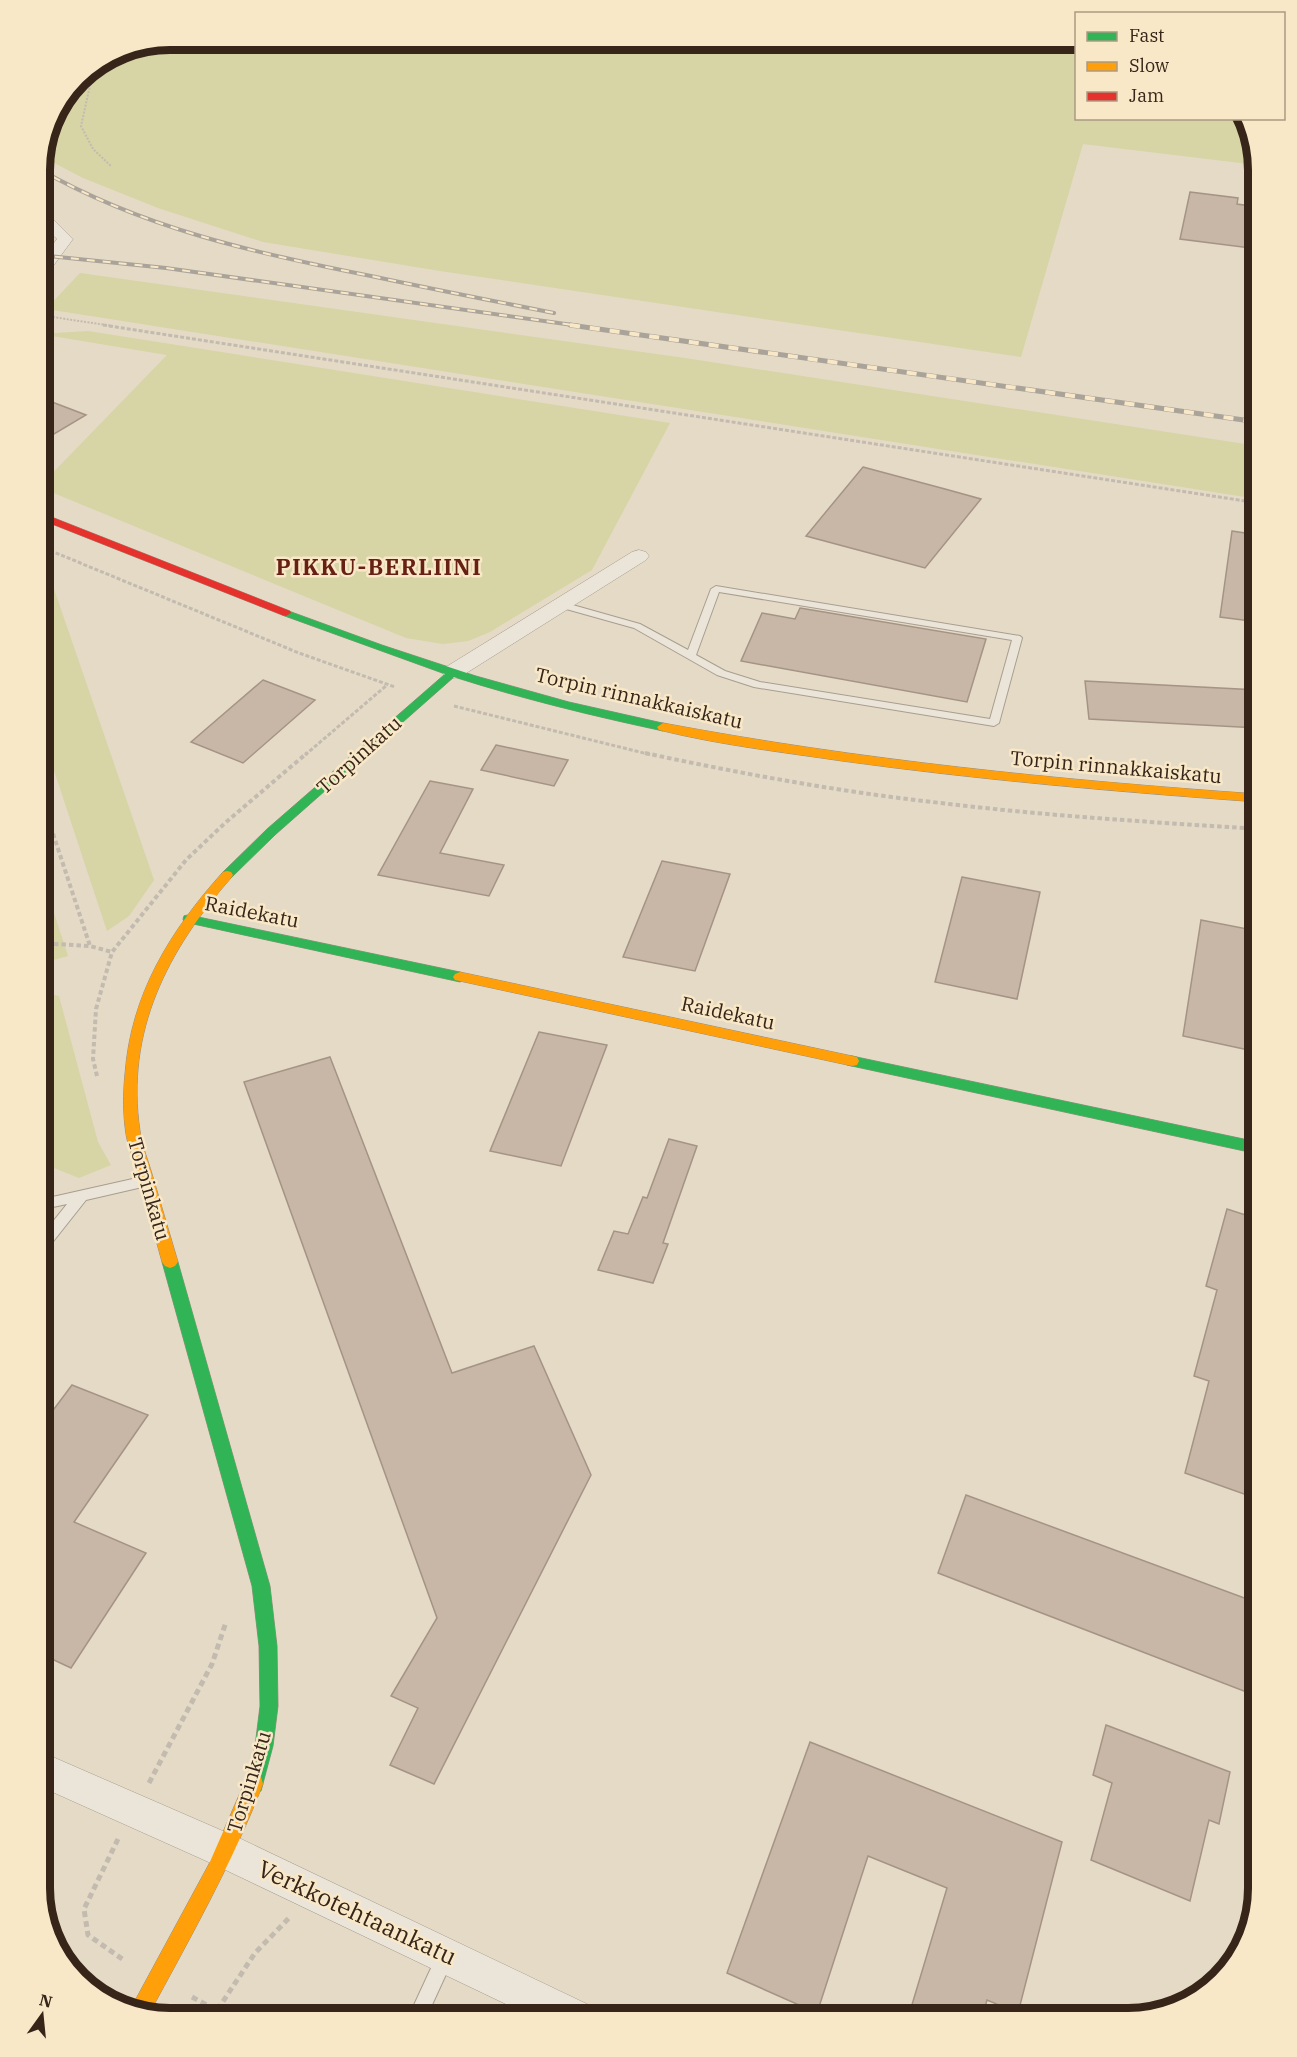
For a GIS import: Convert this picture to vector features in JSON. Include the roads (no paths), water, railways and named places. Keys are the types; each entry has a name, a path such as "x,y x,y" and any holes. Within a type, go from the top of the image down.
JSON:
{"street":[{"path":"50,222 65,239 50,259"},
{"name":"Torpin rinnakkaiskatu","path":"50,518 319,624 453,672 561,704 637,722 862,761 975,775 1248,797"},
{"name":"Torpinkatu","path":"144,2004 226,1851 250,1791 264,1746 269,1703 270,1648 261,1586 132,1128 133,1060 137,1024 149,988 165,956 189,919 270,833 453,672 639,556"},
{"name":"Raidekatu","path":"189,919 1248,1146"},
{"name":"Verkkotehtaankatu","path":"50,1773 226,1851 554,2007"}],"lane":[{"path":"562,605 637,626 721,673 758,685 994,723 1017,638 716,589 691,655"},
{"path":"50,1203 146,1181"},
{"path":"50,1235 81,1196"},
{"path":"422,2007 446,1955"}],"railway":[{"path":"50,175 78,190 159,223 242,248 554,313"},
{"path":"50,256 166,268 580,326"},
{"path":"570,325 1248,421"}],"district":[{"name":"PIKKU-BERLIINI","path":"379,567"}]}
